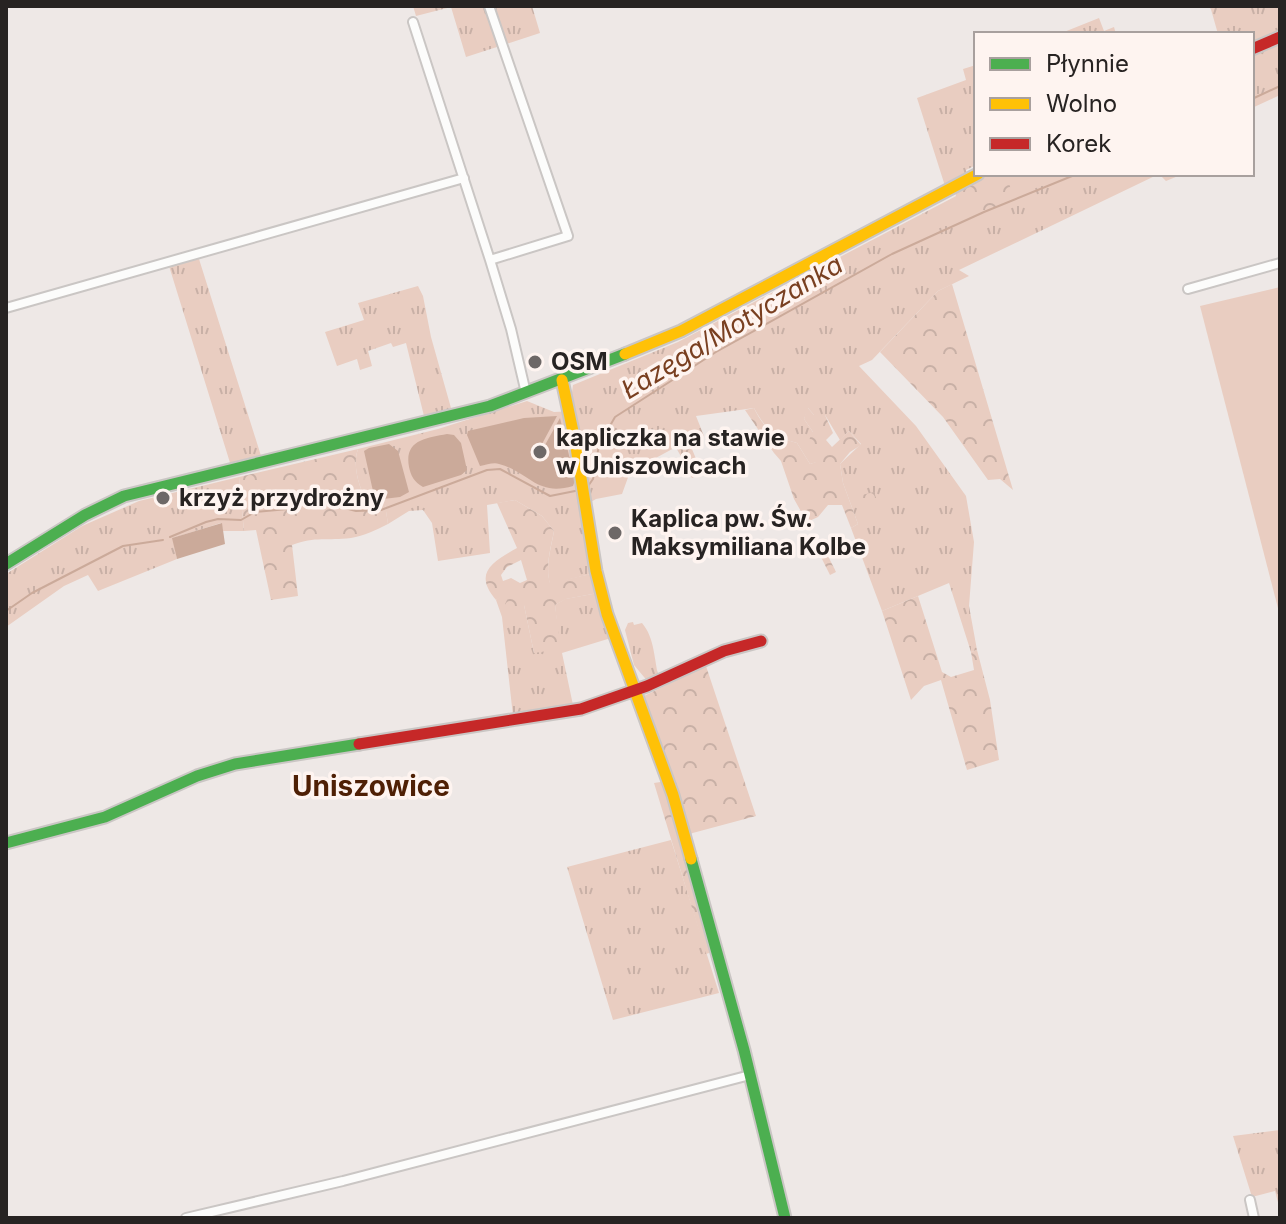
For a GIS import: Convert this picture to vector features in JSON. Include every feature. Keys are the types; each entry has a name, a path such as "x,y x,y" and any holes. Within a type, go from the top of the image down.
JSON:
{"street":[{"path":"489,6 568,236 490,260"},
{"path":"413,22 490,260 526,393"},
{"path":"1254,48 1280,37"},
{"path":"6,564 85,515 129,495 429,423 562,380 681,331 974,176"},
{"path":"6,308 464,178"},
{"path":"1188,289 1280,263"},
{"path":"562,380 596,571 607,614 673,795 750,1075 785,1218"},
{"path":"6,843 105,817 211,770 235,764 581,709 647,686 724,651 761,641"},
{"path":"186,1218 343,1181 750,1075"},
{"path":"1250,1200 1254,1218"}],"green space":[{"path":"413,6 532,6 540,33 466,57 451,7 416,16"},
{"path":"1210,6 1280,6 1280,32 1254,42 1254,32 1217,32"},
{"path":"1099,18 1104,31 1114,27 1115,32 1064,32"},
{"path":"1280,45 1280,95 1254,107 1254,55"},
{"path":"974,66 974,166 966,170 967,175 945,186 917,98 966,80 963,69"},
{"path":"986,176 1006,176 1015,199 962,221 955,192"},
{"path":"994,176 1155,176 959,270 969,276 938,291 872,360 859,366 916,426 966,496 974,542 969,606 977,650 971,652 949,583 882,611 851,528 858,524 843,483 840,464 861,444 849,431 840,440 825,415 814,415 808,408 804,419 813,432 817,462 810,464 797,443 771,431 754,408 696,416 704,436 689,442 702,473 692,478 676,447 630,472 622,494 596,499 579,509 591,574 550,584 548,564 554,531 542,516 515,500 487,505 490,553 438,561 432,523 423,510 409,511 388,524 385,505 369,504 365,498 356,470 358,449 438,429 527,401 554,412 574,411 571,399 573,385 678,342"},
{"path":"1161,176 1178,176 1166,181"},
{"path":"199,259 262,459 231,466 169,266"},
{"path":"952,284 1013,490 1000,479 988,480 943,417 880,352 938,291"},
{"path":"418,286 451,408 424,416 406,343 393,347 391,343 368,351 372,366 360,370 357,359 337,366 325,332 364,320 358,303"},
{"path":"1280,287 1280,616 1200,306"},
{"path":"807,407 814,415 825,415 833,433 826,440 832,447 849,431 861,445 840,464 843,483 858,524 851,528 842,505 828,505 818,517 807,522 794,499 781,461 745,410 754,408 771,431 797,443 810,464 816,462 808,442 813,432 804,419"},
{"path":"358,449 356,470 362,492 369,504 385,504 388,524 356,537 292,545 298,596 271,600 256,530 244,531 239,477"},
{"path":"239,477 244,531 223,531 221,523 173,538 177,559 98,591 88,575 64,586 6,627 6,574 82,526 139,501"},
{"path":"874,492 883,518 873,524 862,495"},
{"path":"515,500 542,516 554,531 548,564 550,583 591,574 598,593 566,599 555,605 561,649 534,653 524,605 513,611 505,604 508,598 504,595 496,600 489,591 486,582 488,569 517,548 497,503","holes":["521,560 527,580 520,583 511,578 503,581 501,575 507,567"]},
{"path":"820,540 836,572 830,575 814,543"},
{"path":"598,593 611,638 562,653 573,705 513,716 502,617 496,600 503,594 524,605 534,653 557,624 555,605 565,599"},
{"path":"918,596 942,672 951,677 974,670 971,652 977,650 990,700 999,760 967,770 941,680 924,686 911,700 882,611"},
{"path":"633,622 634,625 642,623 652,642 659,679 649,683 634,665 625,630 628,623"},
{"path":"706,666 756,816 689,834 722,949 706,954 654,783 673,780 644,696"},
{"path":"671,840 719,993 613,1020 567,867"},
{"path":"1280,1130 1280,1210 1275,1191 1252,1197 1233,1136"}],"shaded area":[{"path":"557,416 542,444 535,450 536,455 546,455 545,445 560,418 575,480 573,486 561,489 542,486 499,464 480,466 467,435 468,431 524,418"},
{"path":"454,435 461,443 467,470 461,475 423,487 411,473 410,451 418,442"},
{"path":"389,444 398,451 409,492 400,497 375,500 364,451"},
{"path":"222,523 225,544 177,559 172,538"}],"waterway":[{"name":"Łazęga/Motyczanka","path":"1254,98 1280,86"},
{"name":"Łazęga/Motyczanka","path":"586,489 593,479 599,445 615,417 716,352 892,254 1072,176"},
{"name":"Łazęga/Motyczanka","path":"170,537 206,522 241,520 255,512 288,509 310,499 356,511 381,510 487,470 500,469 550,496 580,490"},
{"name":"Łazęga/Motyczanka","path":"6,611 32,593 123,546 163,540"}],"traffic: fast":[{"path":"6,564 85,515 124,496 490,406 625,354"},
{"path":"6,843 105,817 197,776 235,764 359,744"},
{"path":"691,859 744,1050 785,1218"}],"traffic: slow":[{"path":"625,354 681,331 974,176"},
{"path":"562,380 596,571 607,614 673,795 691,859"}],"traffic: jam":[{"path":"1254,48 1280,37"},
{"path":"359,744 581,709 647,686 724,651 761,641"}],"place":[{"name":"OSM","path":"535,362"},
{"name":"kapliczka na stawie w Uniszowicach","path":"540,452"},
{"name":"krzyż przydrożny","path":"163,498"},
{"name":"Kaplica pw. Św. Maksymiliana Kolbe","path":"615,533"}],"district":[{"name":"Uniszowice","path":"371,786"}]}
